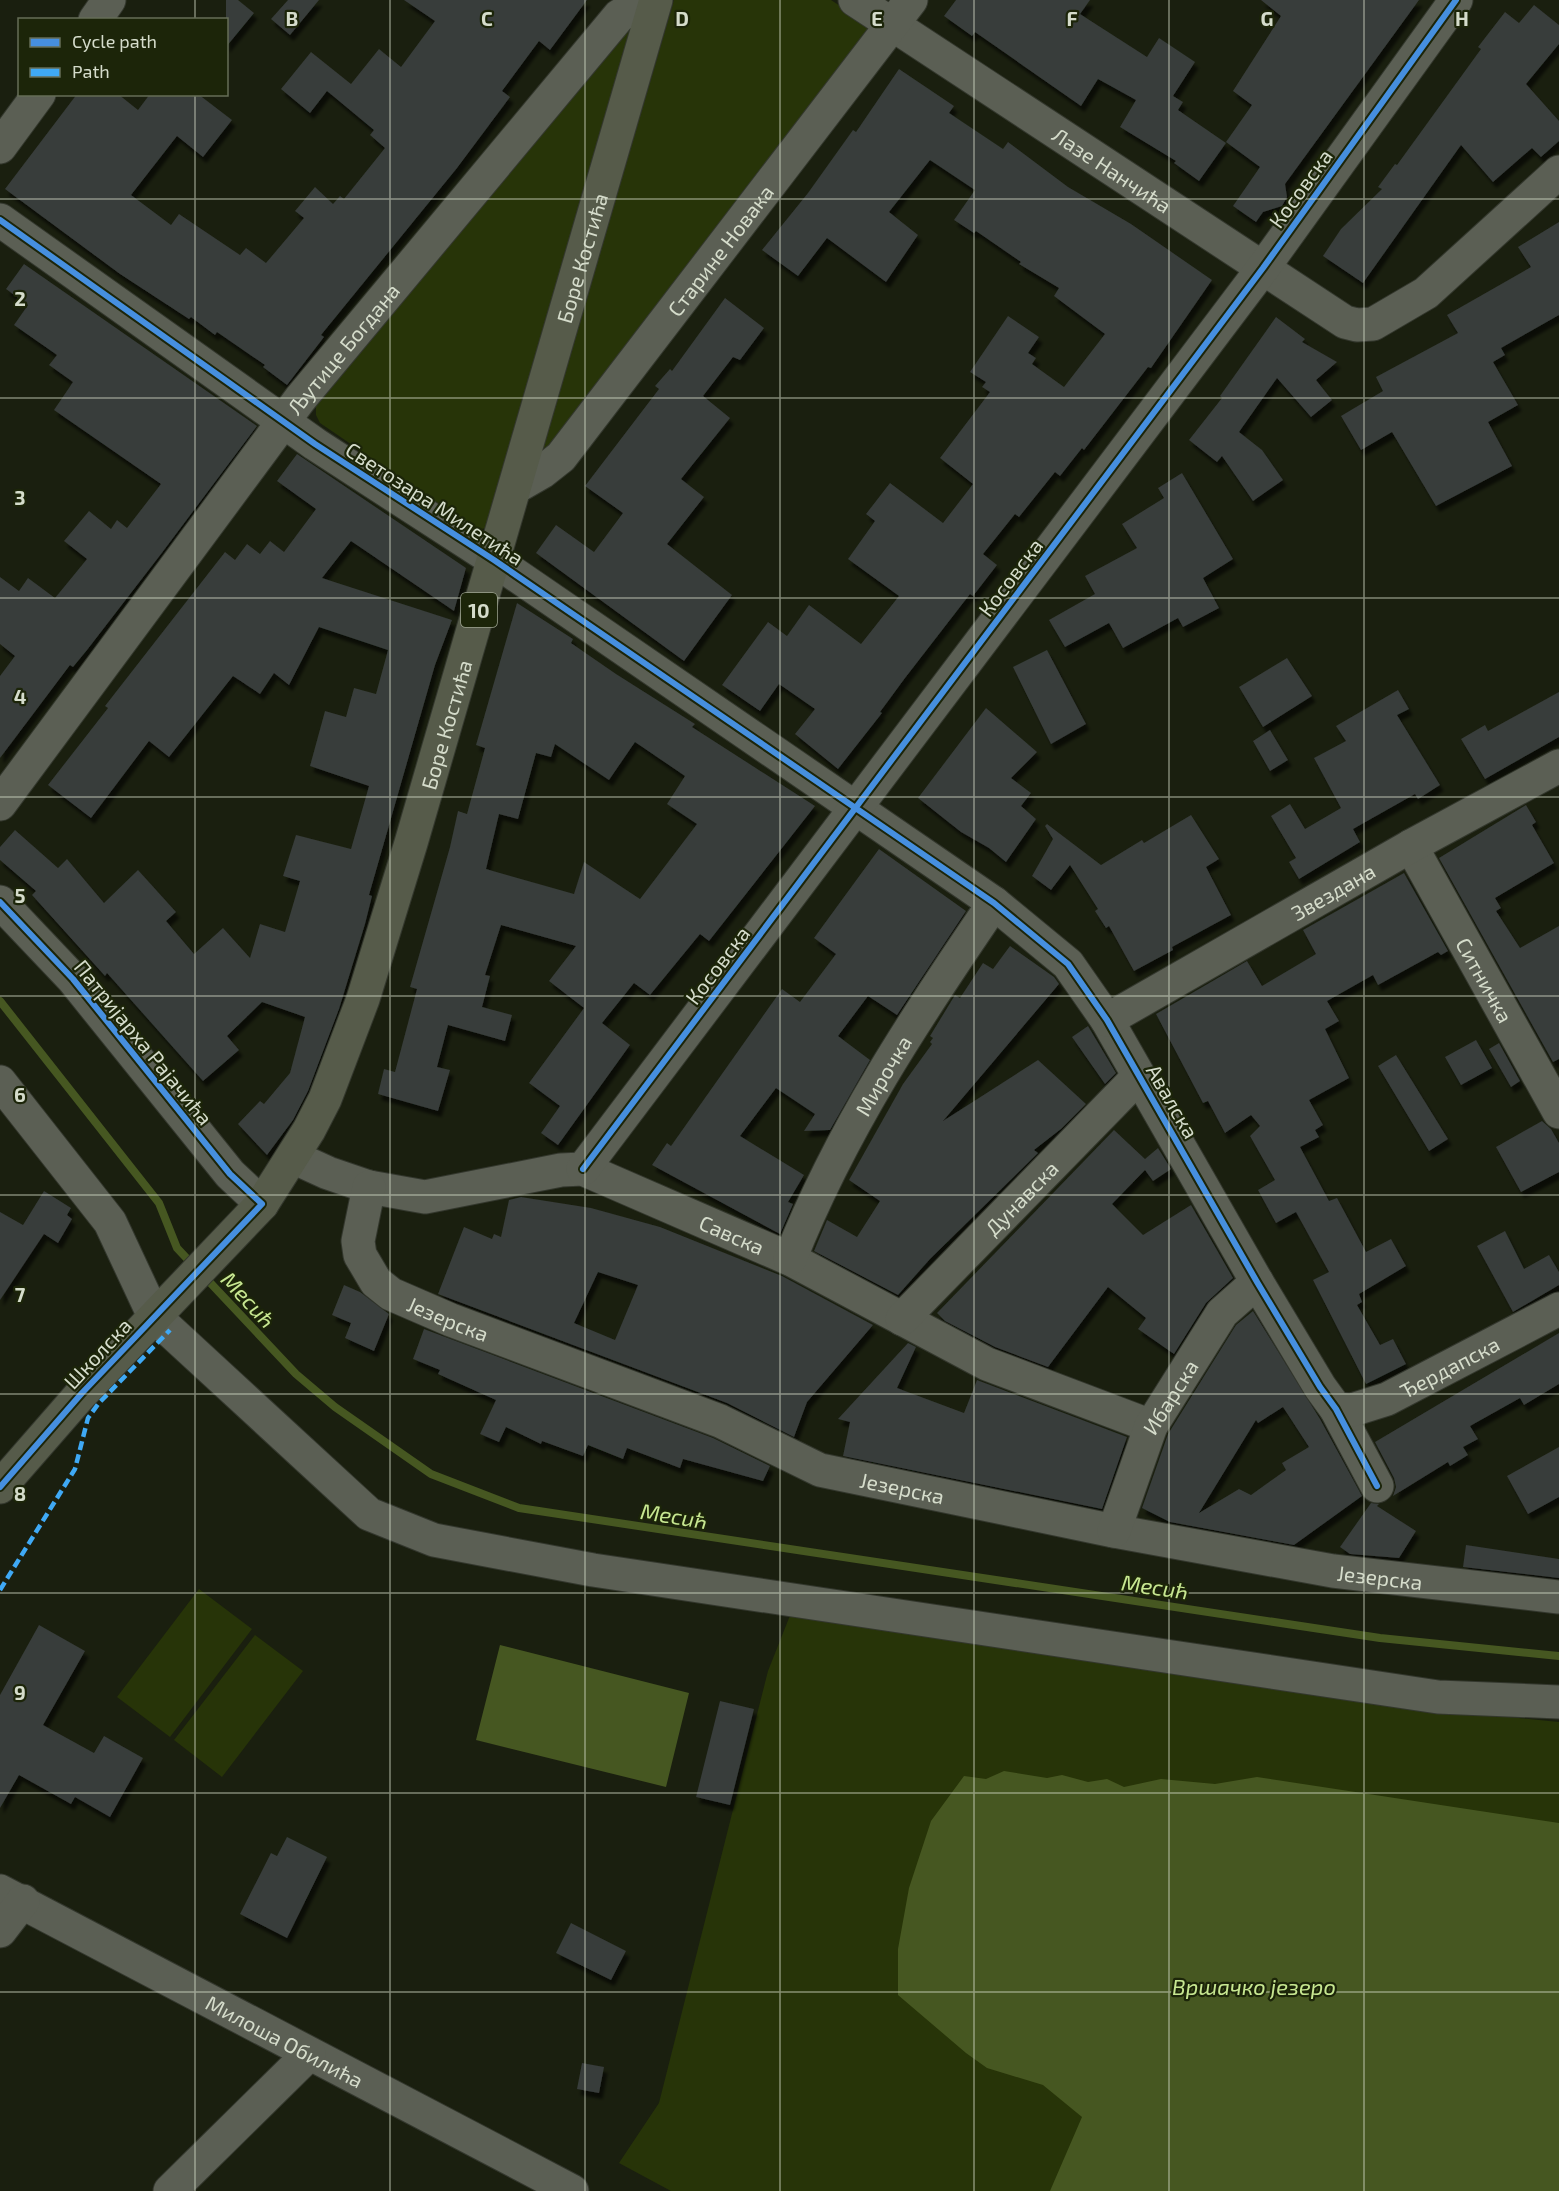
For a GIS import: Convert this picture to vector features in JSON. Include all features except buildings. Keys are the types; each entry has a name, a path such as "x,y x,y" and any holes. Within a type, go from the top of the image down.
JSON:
{"main road":[{"name":"Боре Костића","path":"222,1245 262,1204 293,1157 325,1099 363,999 516,488 656,0"},
{"name":"Школска","path":"0,1487 222,1245"}],"street":[{"path":"96,18 109,0"},
{"name":"Љутице Богдана","path":"0,804 284,422 619,16 644,0"},
{"name":"Лазе Нанчића","path":"855,0 902,12 1263,268 1345,322 1357,325 1373,324 1426,293 1559,172"},
{"name":"Косовска","path":"583,1169 1263,268 1456,0"},
{"name":"Старине Новака","path":"516,488 561,457 902,12"},
{"path":"0,147 38,96"},
{"name":"Светозара Милетића","path":"0,220 284,422 494,560 856,808"},
{"name":"Звездана","path":"1107,1020 1411,846 1559,766"},
{"name":"Авалска","path":"856,808 994,903 1068,964 1107,1020 1257,1282 1336,1409 1377,1486"},
{"name":"Ситничка","path":"1411,846 1559,1112"},
{"name":"Патријарха Рајачића","path":"0,902 73,979 230,1174 262,1204"},
{"name":"Мирочка","path":"789,1259 812,1202 840,1147 912,1022 994,903"},
{"name":"Дунавска","path":"902,1318 1139,1076"},
{"name":"Школска","path":"0,1082 110,1222 164,1306"},
{"name":"Савска","path":"293,1157 328,1173 369,1187 425,1197 561,1170 583,1169 789,1259 987,1364 1151,1426"},
{"name":"Језерска","path":"369,1187 358,1241 360,1255 376,1282 391,1294 451,1320 720,1421 820,1470 1114,1531 1333,1571 1559,1597"},
{"name":"Ибарска","path":"1114,1531 1151,1426 1222,1313 1257,1282"},
{"path":"164,1306 369,1514 434,1540 593,1570 1426,1695 1559,1702"},
{"name":"Ђердапска","path":"1336,1409 1352,1410 1387,1399 1559,1309"},
{"path":"0,1931 12,1896"},
{"name":"Милоша Обилића","path":"12,1896 572,2191"},
{"path":"170,2191 309,2054"}],"shaded area":[{"path":"674,0 831,0 866,23 869,32 546,451 543,447"},
{"path":"630,31 486,528 477,530 320,423 316,415 316,406 621,34"},
{"path":"199,1589 252,1629 170,1737 117,1697"},
{"path":"791,1613 1390,1705 1559,1722 1559,2191 671,2191 619,2163 659,2103 768,1671"},
{"path":"255,1635 303,1671 222,1777 174,1740"}],"water":[{"path":"500,1645 689,1693 666,1787 476,1740"},
{"name":"Вршачко језеро","path":"1004,1771 1047,1778 1062,1775 1088,1782 1107,1779 1124,1787 1161,1779 1215,1784 1257,1777 1559,1823 1559,2191 1050,2191 1082,2117 1043,2085 987,2068 898,1995 898,1949 909,1888 931,1821 964,1776 986,1779"}],"waterway":[{"name":"Месић","path":"0,1001 159,1203 177,1248 193,1265"},
{"name":"Месић","path":"202,1274 296,1374 335,1407 431,1474 519,1508 1380,1638 1559,1656"}],"marked path":[{"path":"0,1590 75,1469 88,1418 99,1403 170,1330"}],"cycle path":[{"path":"583,1169 1263,268 1456,0"},
{"path":"0,220 315,444 494,560 994,903 1068,964 1107,1020 1257,1282 1320,1387 1336,1409 1377,1486"},
{"path":"0,902 73,979 230,1174 262,1204 82,1393 0,1487"}]}
